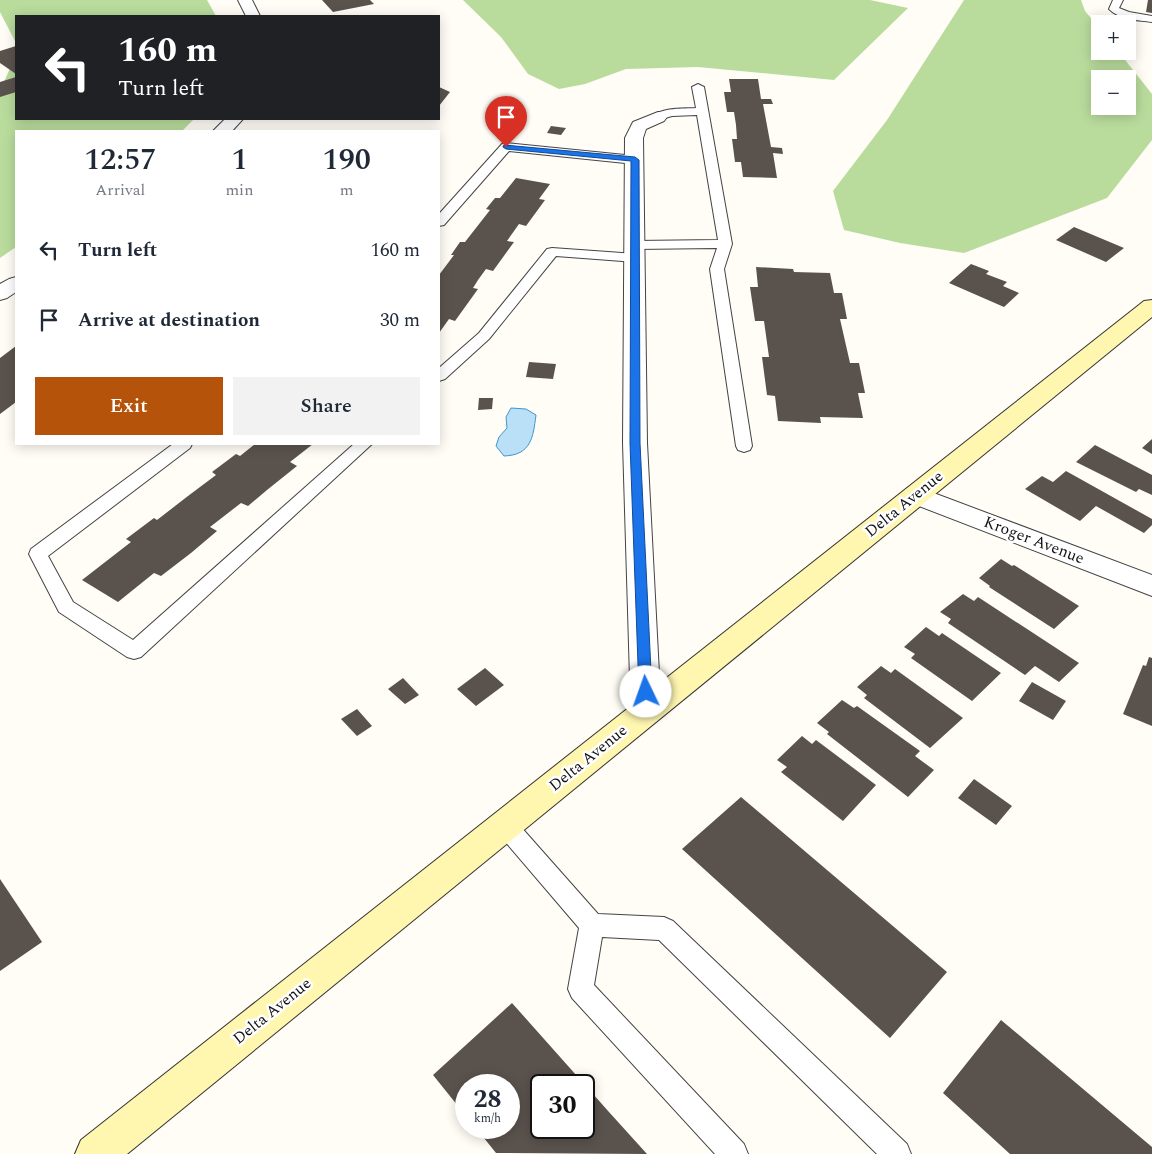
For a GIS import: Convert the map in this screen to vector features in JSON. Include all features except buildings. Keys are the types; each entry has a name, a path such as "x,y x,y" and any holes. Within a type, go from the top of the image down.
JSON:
{"main road":[{"name":"Delta Avenue","path":"95,1154 1152,306"}],"street":[{"path":"245,0 252,15"},
{"path":"646,712 635,443 636,252 634,138 639,126 658,117"},
{"path":"223,130 233,120"},
{"path":"0,294 15,284"},
{"name":"Kroger Avenue","path":"916,495 1152,586"}],"lane":[{"path":"1118,0 1114,9 1126,16 1152,19"},
{"path":"698,87 725,244 717,269 744,446"},
{"path":"658,117 671,113 703,111"},
{"path":"440,221 506,147 635,160"},
{"path":"440,375 484,336 552,252 636,252 725,244"},
{"path":"183,445 38,554 66,607 134,651 363,445"},
{"path":"505,825 592,926 664,929 897,1154"},
{"path":"592,926 580,988 734,1154"}],"green space":[{"path":"0,0 207,0 215,15 15,15 15,41 0,12"},
{"path":"463,0 870,0 908,8 834,80 698,67 626,69 585,84 559,89 528,74 501,37"},
{"path":"964,0 1081,0 1085,11 1091,18 1091,60 1125,60 1133,70 1091,70 1091,115 1136,115 1136,74 1152,94 1152,140 1107,198 964,253 900,243 844,230 833,191 887,120"},
{"path":"15,57 15,120 193,120 183,130 15,130 15,248 0,258 0,86 3,84"}],"water":[{"path":"511,408 526,409 536,415 535,423 532,438 525,449 513,455 504,456 496,446 499,437 507,428 506,417"}],"route":[{"path":"506,147 635,160 635,443 646,692"}]}
